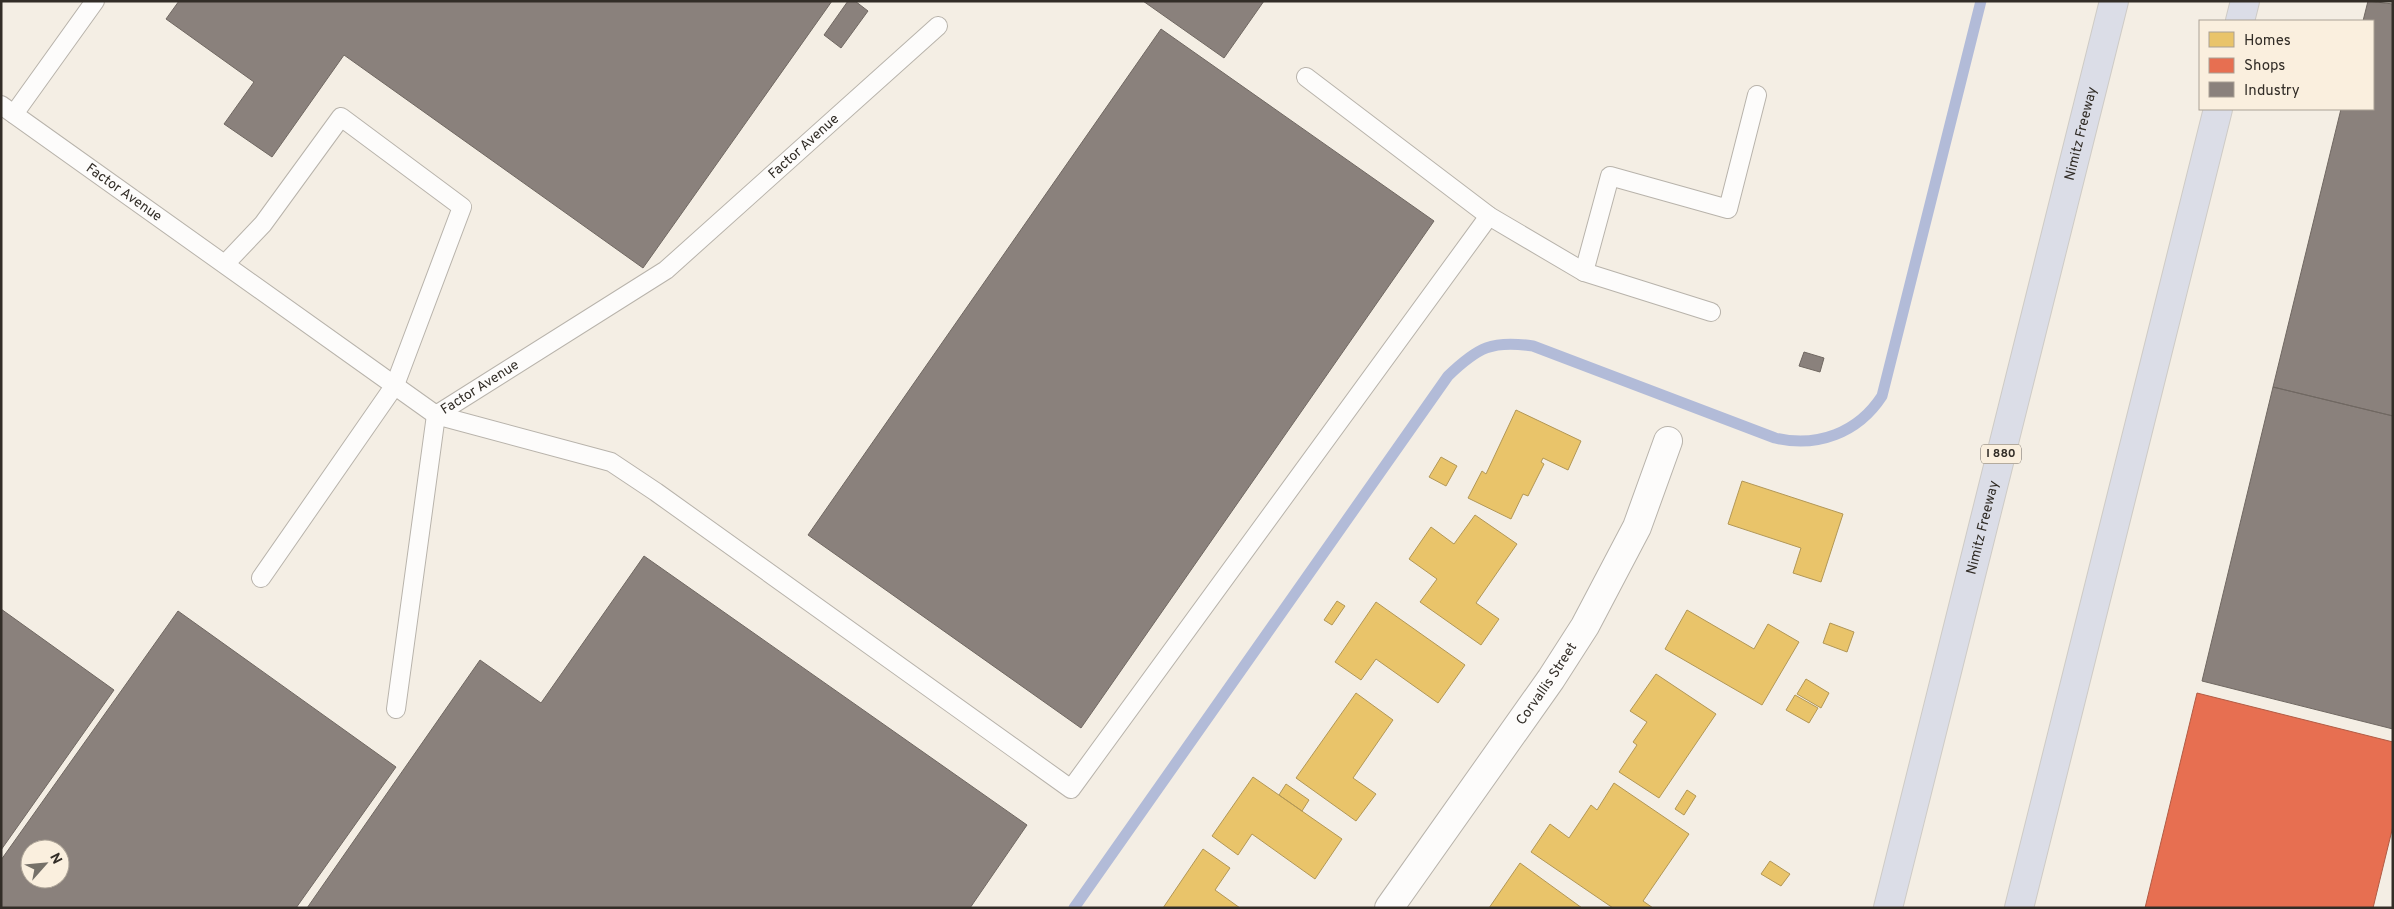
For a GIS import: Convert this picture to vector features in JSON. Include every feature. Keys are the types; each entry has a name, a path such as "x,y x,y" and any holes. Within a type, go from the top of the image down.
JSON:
{"highway":[{"name":"Nimitz Freeway","path":"1888,908 2114,1"},
{"path":"2240,20 2245,1"},
{"path":"2019,908 2218,110"}],"street":[{"name":"Corvallis Street","path":"1389,908 1551,679 1585,626 1636,527 1668,441"}],"lane":[{"path":"7,109 95,1"},
{"name":"Factor Avenue","path":"7,109 436,415 666,270 938,26"},
{"path":"1306,78 1490,216 1584,272 1711,312"},
{"path":"1584,272 1610,176 1728,209 1757,95"},
{"path":"225,264 263,224 341,117 462,207 395,385 261,578"},
{"path":"396,709 436,415 611,462 656,492 1071,790 1490,216"}],"building: Homes":[{"path":"1516,410 1581,441 1568,470 1543,458 1541,462 1544,464 1528,496 1523,494 1511,519 1468,498 1482,471 1486,474"},
{"path":"1441,457 1457,466 1446,486 1429,477"},
{"path":"1742,481 1843,514 1821,582 1793,573 1801,548 1728,524"},
{"path":"1475,515 1517,544 1476,603 1499,619 1481,645 1420,602 1437,579 1409,559 1431,527 1454,544"},
{"path":"1337,601 1345,606 1332,625 1324,620"},
{"path":"1376,602 1465,665 1438,703 1376,659 1361,680 1335,662"},
{"path":"1687,610 1754,649 1768,624 1799,642 1762,705 1665,649"},
{"path":"1830,623 1854,632 1847,652 1823,643"},
{"path":"1656,674 1716,714 1659,798 1619,772 1637,745 1633,742 1647,722 1630,711"},
{"path":"1806,679 1829,693 1821,708 1797,694"},
{"path":"1356,693 1393,720 1353,778 1376,794 1356,821 1296,778"},
{"path":"1795,695 1818,708 1809,723 1786,710"},
{"path":"1253,777 1342,839 1315,879 1252,834 1238,855 1212,836"},
{"path":"1614,783 1689,834 1643,901 1653,908 1613,908 1531,852 1550,824 1569,838 1591,805 1597,810"},
{"path":"1286,784 1309,800 1302,811 1279,795"},
{"path":"1687,790 1696,796 1684,815 1675,809"},
{"path":"1203,849 1230,868 1215,890 1240,908 1163,908"},
{"path":"1770,861 1790,874 1781,886 1761,874"},
{"path":"1520,863 1582,908 1489,908"}],"building: Shops":[{"path":"2197,693 2393,742 2393,826 2373,908 2145,908"}],"building: Industry":[{"path":"179,1 832,1 643,268 344,55 272,157 224,124 254,82 166,19"},
{"path":"848,1 855,1 868,11 841,48 824,35"},
{"path":"1143,1 1264,1 1224,58"},
{"path":"2368,1 2393,4 2393,416 2273,387 2341,110 2374,110 2374,20 2363,20"},
{"path":"1161,29 1434,221 1081,728 808,535"},
{"path":"1804,352 1824,358 1820,372 1799,366"},
{"path":"2273,387 2393,416 2393,729 2202,681"},
{"path":"644,556 1027,825 970,908 307,908 480,660 541,703"},
{"path":"1,609 114,690 1,850"},
{"path":"178,611 396,767 296,908 1,908 1,860"}],"waterway":[{"path":"1074,908 1448,376 1477,352 1496,345 1519,344 1533,346 1775,438 1791,441 1821,439 1835,435 1861,420 1882,396 1981,1"}]}
